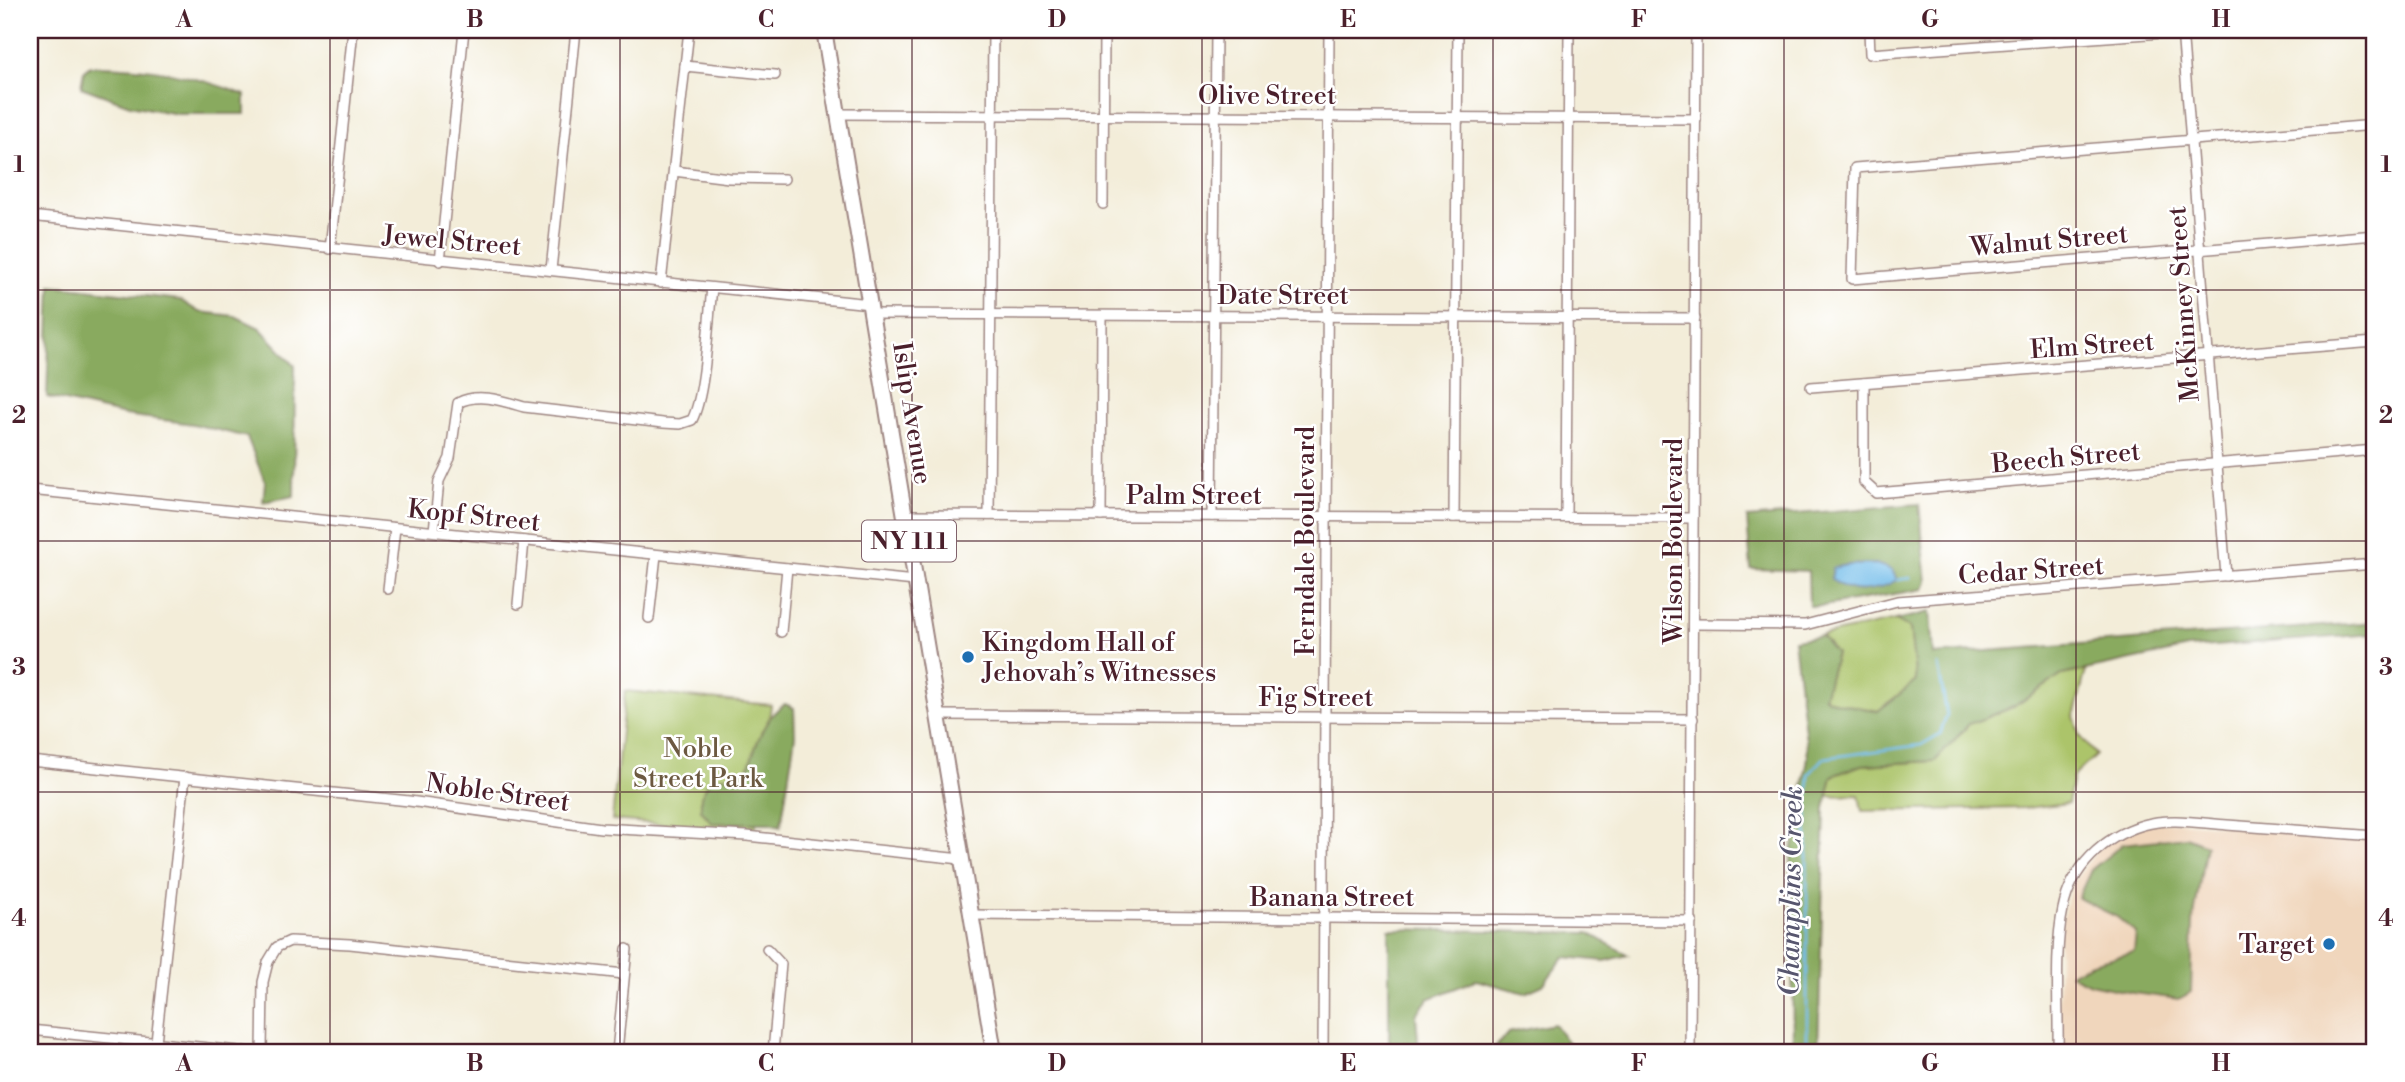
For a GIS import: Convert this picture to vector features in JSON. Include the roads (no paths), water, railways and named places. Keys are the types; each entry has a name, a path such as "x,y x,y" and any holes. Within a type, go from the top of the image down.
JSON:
{"main road":[{"name":"Islip Avenue","path":"824,30 994,1052"}],"street":[{"path":"330,249 353,30"},
{"path":"440,261 464,30"},
{"path":"551,270 576,30"},
{"path":"661,283 689,30"},
{"path":"989,515 993,30"},
{"path":"1103,204 1104,30"},
{"path":"1212,516 1216,30"},
{"name":"Ferndale Boulevard","path":"1323,1052 1329,30"},
{"path":"1454,517 1458,30"},
{"path":"1566,517 1569,30"},
{"name":"Wilson Boulevard","path":"1690,1052 1696,30"},
{"path":"1869,30 1870,54 2203,30"},
{"name":"McKinney Street","path":"2183,31 2226,576"},
{"path":"685,66 775,75"},
{"name":"Olive Street","path":"838,114 1696,119"},
{"path":"2190,139 2375,125"},
{"name":"Walnut Street","path":"2190,139 1855,169 1852,279 2375,235"},
{"path":"674,171 729,178 784,179"},
{"name":"Jewel Street","path":"30,216 440,261 551,270 871,309"},
{"path":"434,531 439,481 450,458 458,402 469,397 538,409 663,423 680,424 692,420 698,410 712,288"},
{"name":"Date Street","path":"871,309 1102,316 1695,318"},
{"path":"1101,516 1102,316"},
{"name":"Elm Street","path":"1811,387 2375,342"},
{"name":"Beech Street","path":"1864,383 1864,482 1876,493 2216,466 2375,450"},
{"name":"Kopf Street","path":"30,490 915,581"},
{"name":"Palm Street","path":"904,514 1693,518"},
{"path":"388,589 395,528"},
{"path":"518,604 524,541"},
{"path":"649,618 656,555"},
{"name":"Cedar Street","path":"1693,624 1805,625 1897,601 2375,564"},
{"path":"781,632 786,568"},
{"name":"Fig Street","path":"939,715 1693,719"},
{"name":"Noble Street","path":"30,761 409,801 601,828 747,836 961,859"},
{"path":"156,1042 185,777"},
{"path":"2058,1052 2059,933 2063,907 2082,865 2117,836 2144,824 2178,822 2375,836"},
{"name":"Banana Street","path":"971,915 1692,921"},
{"path":"262,1052 263,982 268,962 277,947 290,941 351,944 624,974"},
{"path":"617,1052 627,949"},
{"path":"767,949 781,964 773,1052"},
{"path":"30,1030 249,1052"},
{"path":"135,1052 137,1041"}],"water":[{"path":"1876,564 1892,570 1897,580 1872,589 1855,590 1831,579 1833,568"}],"waterway":[{"path":"1897,580 1910,578"},
{"name":"Champlins Creek","path":"1807,1052 1809,774 1824,758 1921,745 1940,734 1947,715 1938,665"}],"place":[{"name":"Kingdom Hall of Jehovah’s Witnesses","path":"968,657"},
{"name":"Target","path":"2329,944"}],"park label":[{"name":"Noble Street Park","path":"698,763"}]}
